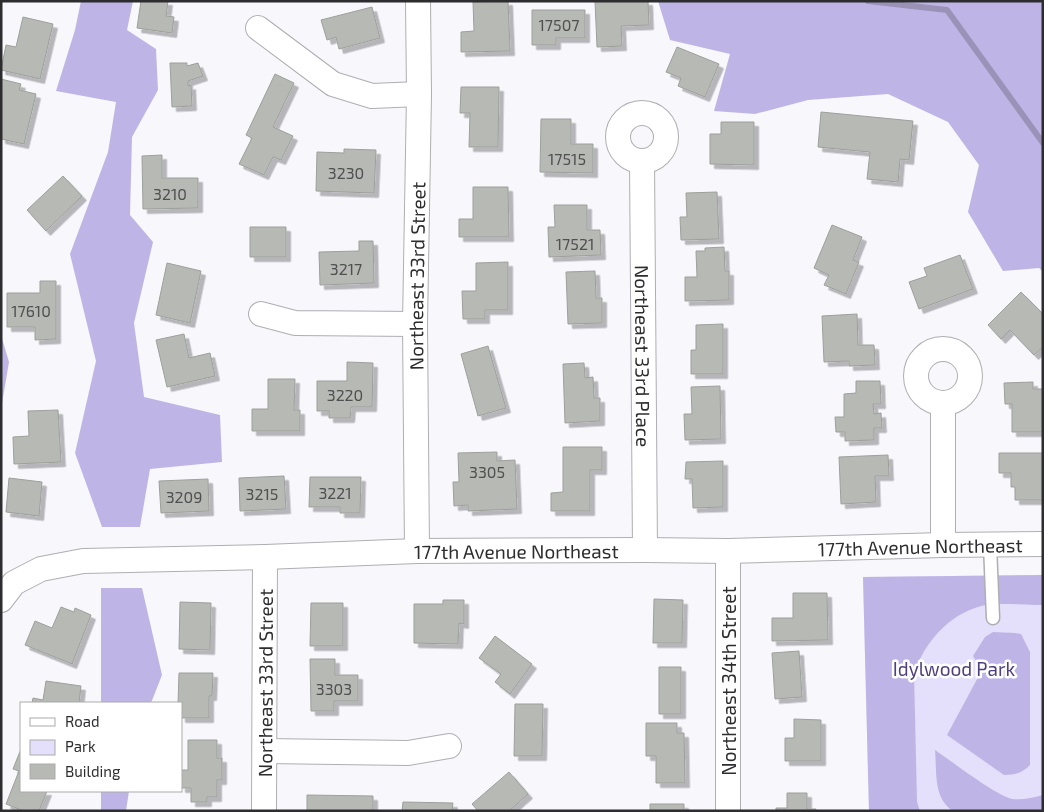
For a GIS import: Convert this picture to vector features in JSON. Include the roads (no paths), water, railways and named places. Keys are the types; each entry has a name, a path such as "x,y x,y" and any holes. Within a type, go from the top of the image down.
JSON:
{"street":[{"name":"Northeast 33rd Street","path":"417,552 415,324 419,94 418,1"},
{"path":"258,28 333,84 372,96 419,94"},
{"name":"Northeast 33rd Place","path":"642,161 645,550"},
{"path":"261,314 295,322 415,324"},
{"path":"943,402 944,545"},
{"name":"177th Avenue Northeast","path":"6,584 41,568 83,561 417,552 728,551 1043,544"},
{"name":"Northeast 34th Street","path":"728,551 728,811"},
{"name":"Northeast 33rd Street","path":"264,811 265,557"},
{"path":"265,751 408,753 449,746"}],"lane":[{"path":"990,545 993,618"}],"waterway":[{"path":"868,1 947,10 1043,143"}],"park label":[{"name":"Idylwood Park","path":"954,668"}]}
